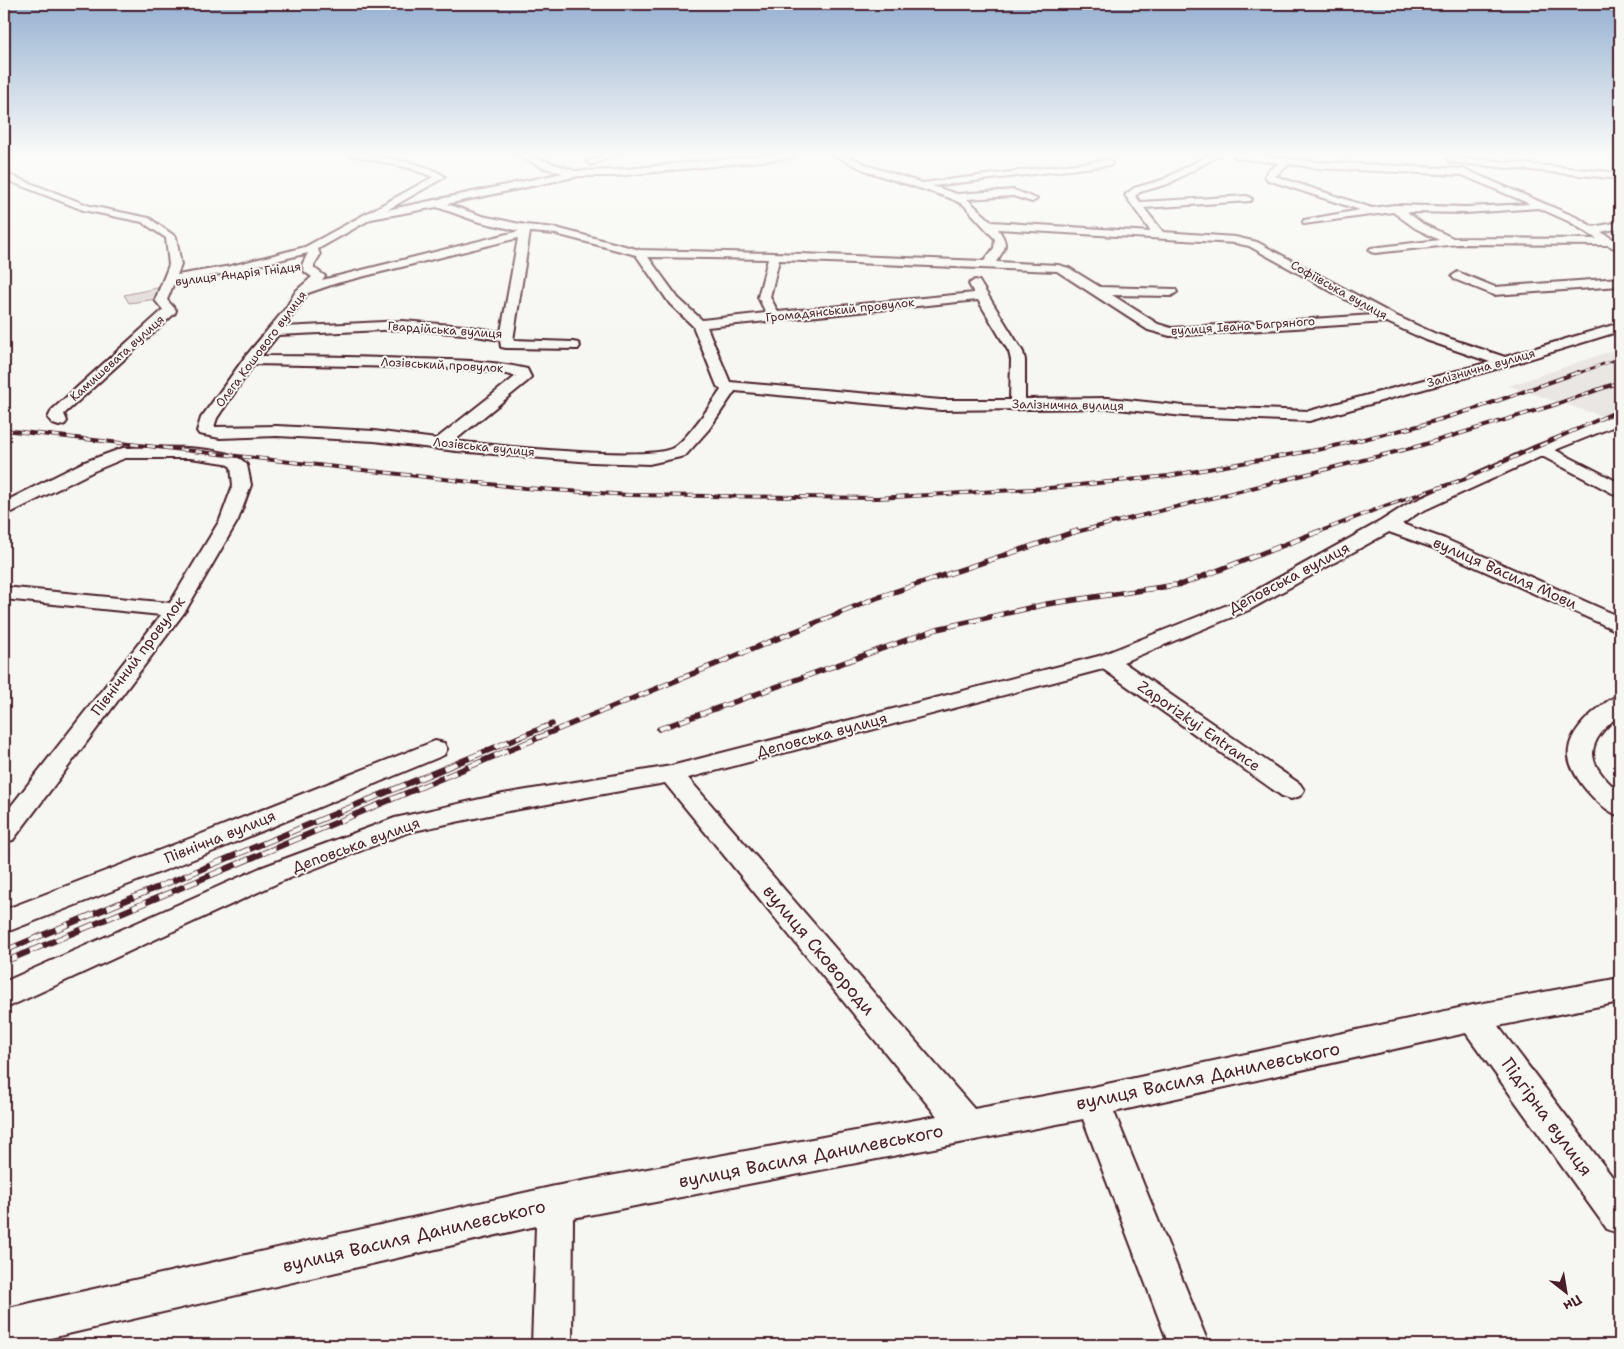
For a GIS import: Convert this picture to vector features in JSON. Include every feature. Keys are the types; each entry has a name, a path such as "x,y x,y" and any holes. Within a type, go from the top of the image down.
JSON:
{"street":[{"name":"Камишевата вулиця","path":"59,420 56,418 57,413 170,310 161,300 175,265 172,237 145,220 135,218"},
{"path":"168,284 174,279 230,269 299,253 367,218"},
{"path":"477,218 525,230"},
{"path":"982,218 998,235 1001,243 1000,248 987,266"},
{"path":"1146,218 1158,235"},
{"path":"1308,222 1329,218"},
{"path":"1408,218 1450,241"},
{"path":"1569,218 1593,230 1620,248"},
{"path":"1593,230 1620,225"},
{"name":"Софіївська вулиця","path":"990,226 1235,240 1256,245 1389,318 1431,337 1505,362"},
{"path":"304,291 333,280 525,230"},
{"name":"вулиця Івана Багряного","path":"525,230 556,231 640,252 1058,268 1098,291 1153,327 1170,332 1389,318"},
{"name":"Гвардійська вулиця","path":"275,331 402,325 464,330 507,337 525,230"},
{"path":"1375,250 1450,241 1609,242"},
{"name":"Олега Кошового вулиця","path":"206,431 209,418 250,360 292,309 300,294 319,276 303,266 314,254 312,248"},
{"path":"640,252 674,301 699,324 724,386 731,387"},
{"path":"774,256 764,297 774,317"},
{"path":"966,265 981,296 1016,352 1018,360 1017,404"},
{"name":"вулиця Андрія Гнідця","path":"168,284 280,269"},
{"path":"1458,276 1494,291 1620,282"},
{"path":"1098,291 1135,290 1171,292"},
{"name":"Громадянський провулок","path":"699,324 981,296"},
{"name":"Залізнична вулиця","path":"731,387 941,405 1108,403 1184,411 1309,416 1505,362 1620,327"},
{"path":"507,337 506,344 573,346"},
{"name":"Лозівський провулок","path":"250,360 443,364 509,369 522,372 524,377 441,443"},
{"name":"Лозівська вулиця","path":"206,431 220,433 277,431 374,436 592,457 649,459 679,452 703,426 731,387"},
{"name":"Деповська вулиця","path":"4,996 270,875 404,824 503,803 671,774 1107,661 1242,606 1388,525 1412,509 1542,450 1620,418"},
{"path":"1542,450 1620,490"},
{"name":"Північний провулок","path":"4,509 80,471 123,453 190,453 230,459 239,464 242,485 229,520 176,610 4,833"},
{"name":"вулиця Василя Мови","path":"1388,525 1438,543 1620,624"},
{"path":"4,593 176,610"},
{"name":"Zaporizkyi Entrance","path":"1107,661 1291,790"},
{"path":"1620,702 1592,728 1581,747 1585,770 1595,784 1620,806"},
{"name":"Північна вулиця","path":"4,922 204,844 435,749"},
{"name":"вулиця Сковороди","path":"671,774 967,1126"},
{"name":"вулиця Василя Данилевського","path":"4,1329 555,1204 1093,1102 1473,1018 1620,990"},
{"name":"Підгірна вулиця","path":"1473,1018 1620,1216"},
{"path":"1093,1102 1189,1345"},
{"path":"552,1345 555,1204"}],"shaded area":[{"path":"162,287 157,299 129,303 124,295"},
{"path":"1620,348 1620,413 1608,418 1509,386"}],"railway":[{"path":"1576,374 1620,358"},
{"path":"4,430 525,488 628,495 877,498 1049,488 1168,476 1322,449 1418,426 1474,409 1579,372"},
{"path":"1072,533 1419,446 1551,406 1620,382"},
{"path":"1316,533 1385,506 1465,479 1620,410"},
{"path":"537,738 876,598 1077,531"},
{"path":"659,729 937,629 1047,604 1183,584 1320,531"},
{"path":"517,738 552,724"},
{"path":"4,951 520,737"},
{"path":"4,962 540,737"}]}
